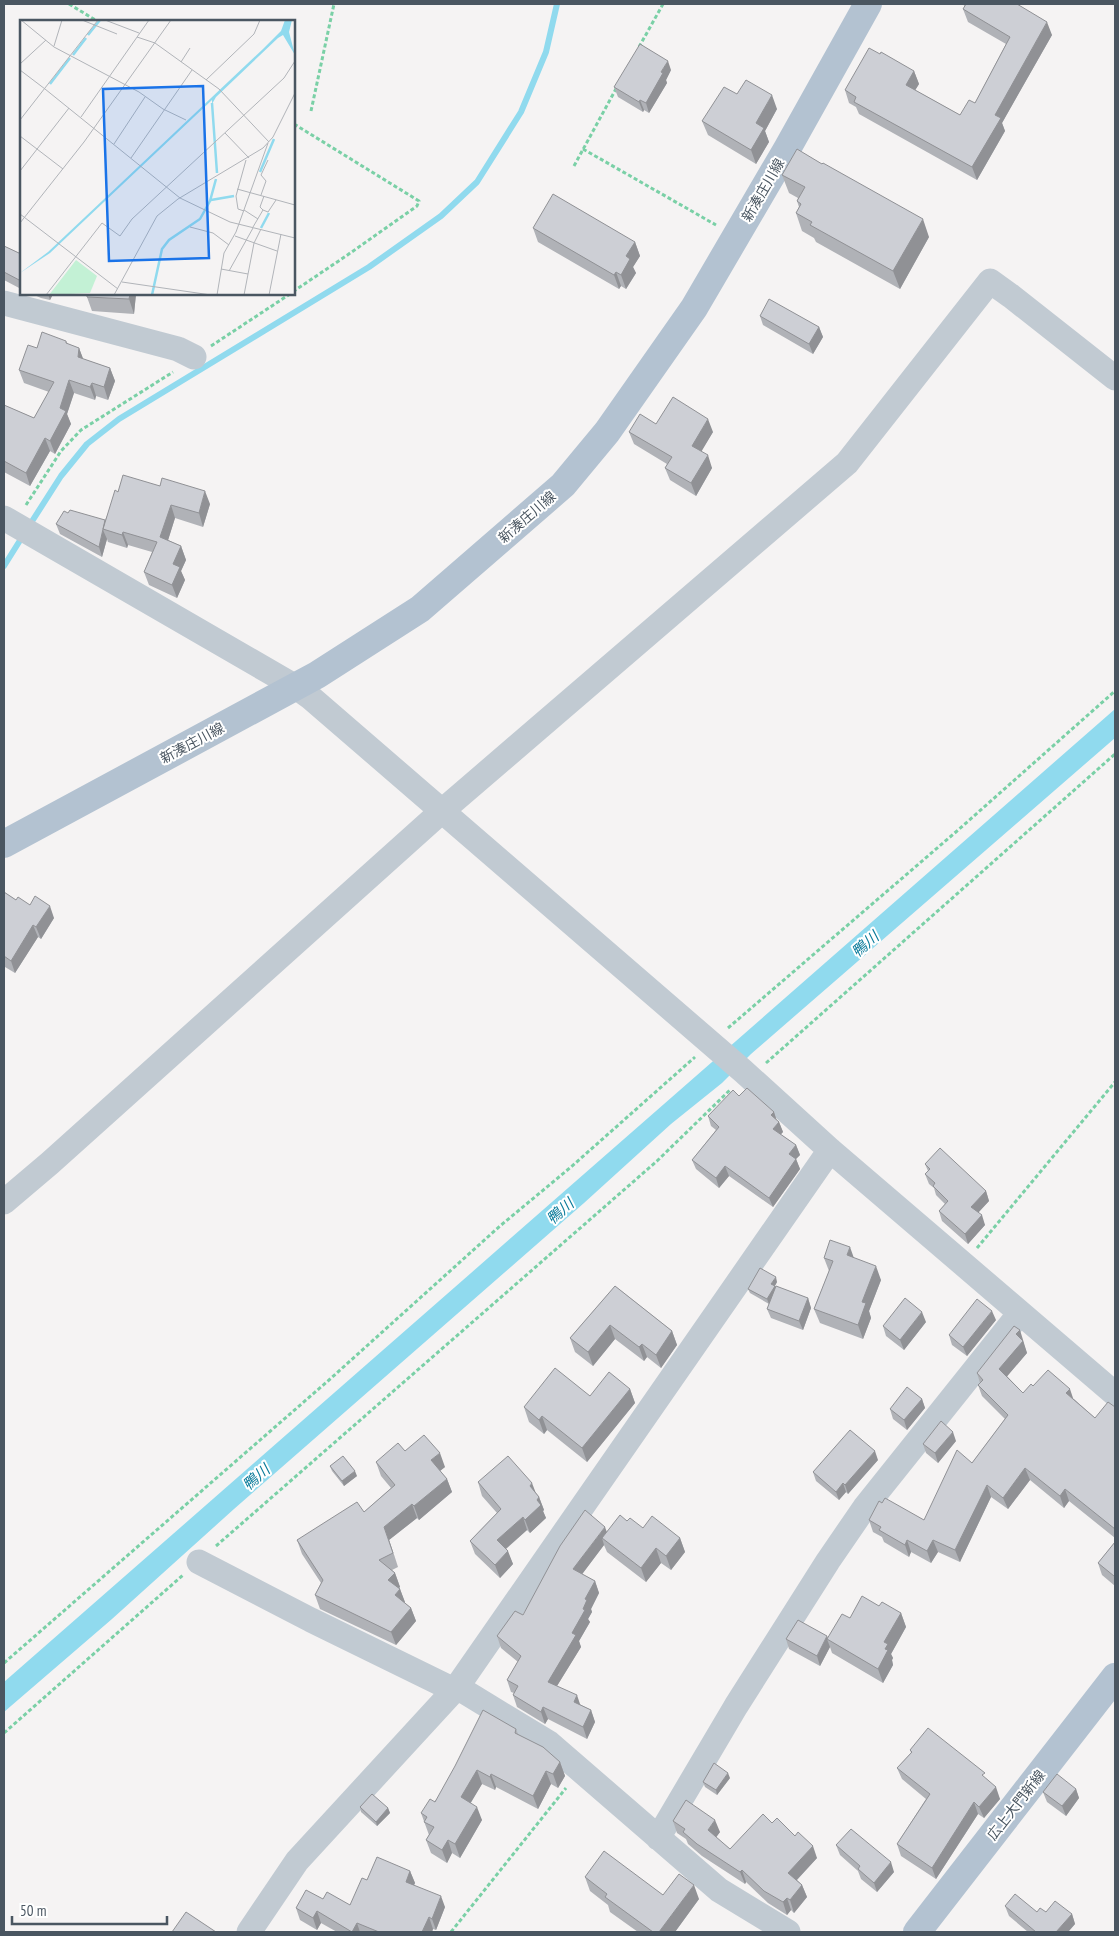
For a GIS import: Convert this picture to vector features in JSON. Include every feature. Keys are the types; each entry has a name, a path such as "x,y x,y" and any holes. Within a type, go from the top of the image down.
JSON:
{"main road":[{"name":"新湊庄川線","path":"4,844 296,687 420,609 563,486 607,432 694,308 787,149 868,4"},
{"name":"広上大門新線","path":"917,1932 1115,1677"}],"street":[{"path":"4,1202 50,1163 442,811 847,463 990,281 1115,378"},
{"path":"4,303 178,349 194,357"},
{"path":"17,526 296,687 442,811 713,1045 830,1150 1115,1394"},
{"path":"249,1932 298,1861 456,1688 830,1150"},
{"path":"658,1838 740,1698 864,1507 1020,1313"},
{"path":"199,1562 311,1620 456,1688 549,1743 719,1890 788,1932"}],"path":[{"path":"69,4 95,20"},
{"path":"311,110 334,4"},
{"path":"638,48 663,4"},
{"path":"574,166 620,82"},
{"path":"295,125 418,201 417,206 295,290"},
{"path":"583,148 736,235"},
{"path":"17,526 61,452 81,430 288,295"},
{"path":"4,1663 329,1380 500,1226 713,1045 1115,691"},
{"path":"4,1734 657,1161 746,1074 1115,754"},
{"path":"964,1264 1115,1082"},
{"path":"451,1932 581,1770"}],"water":[{"name":"鴨川","path":"1115,709 1115,738 751,1054 722,1083 671,1124 584,1203 4,1712 4,1682"}],"building":[{"path":"966,4 1017,4 1047,22 995,115 1001,118 972,167 854,102 856,97 845,90 869,48 880,54 881,52 914,71 906,85 960,115 969,100 975,103 1010,37 963,9"},
{"path":"640,44 668,61 646,103 640,100 639,102 614,87"},
{"path":"746,80 772,95 756,123 764,128 751,150 702,121 724,87 737,94"},
{"path":"797,149 923,219 893,271 810,225 812,222 796,213 801,204 797,201 805,187 782,175"},
{"path":"553,194 635,242 626,256 630,259 621,275 616,272 614,275 533,228"},
{"path":"4,246 20,254 20,280 4,272"},
{"path":"87,295 130,295 129,299 87,297"},
{"path":"769,299 819,327 809,344 760,316"},
{"path":"42,332 79,348 78,357 110,368 104,387 92,383 90,387 69,380 60,408 66,411 50,441 45,438 26,473 4,461 4,405 34,418 54,382 19,370 28,345 37,348"},
{"path":"673,397 708,419 692,446 708,455 691,483 665,468 672,457 629,432 640,414 656,424"},
{"path":"123,475 160,486 162,478 205,491 199,513 171,505 160,537 181,546 173,564 180,567 172,585 144,572 157,542 123,532 122,535 103,529 115,490 118,492"},
{"path":"70,510 105,520 99,547 56,524 64,511 68,513"},
{"path":"4,892 16,900 18,897 30,905 35,896 50,906 36,927 33,925 11,961 4,956"},
{"path":"747,1088 774,1112 771,1115 779,1122 773,1129 796,1145 789,1154 796,1159 769,1198 725,1166 716,1178 692,1160 719,1127 708,1116 733,1090 739,1096"},
{"path":"940,1148 986,1191 971,1207 982,1215 965,1234 939,1211 948,1201 933,1186 935,1183 925,1174 930,1169 925,1164"},
{"path":"830,1240 850,1247 847,1255 876,1266 862,1302 866,1303 858,1325 814,1309 833,1261 824,1258"},
{"path":"760,1268 776,1277 771,1284 775,1286 767,1299 748,1289"},
{"path":"615,1286 672,1331 656,1355 642,1344 639,1347 610,1325 588,1352 570,1338"},
{"path":"776,1286 808,1298 799,1321 767,1309"},
{"path":"905,1298 922,1312 900,1340 883,1326"},
{"path":"977,1299 992,1311 963,1347 949,1335"},
{"path":"1014,1326 1020,1330 1016,1334 1023,1341 999,1369 1023,1393 1031,1384 1033,1386 1048,1370 1070,1389 1066,1393 1095,1418 1108,1402 1115,1407 1115,1529 1065,1489 1060,1496 1025,1468 1003,1498 987,1485 955,1550 933,1540 927,1551 907,1540 905,1545 879,1530 881,1527 869,1520 879,1501 882,1503 885,1498 924,1520 957,1450 972,1463 1008,1415 978,1385 983,1380 977,1373"},
{"path":"555,1368 590,1396 609,1372 630,1389 582,1448 542,1416 539,1420 524,1407"},
{"path":"907,1387 922,1399 904,1420 890,1409"},
{"path":"941,1421 953,1432 935,1453 923,1444"},
{"path":"850,1430 875,1451 845,1485 843,1483 836,1492 813,1472"},
{"path":"424,1435 440,1453 431,1460 447,1479 384,1527 393,1553 379,1560 395,1573 388,1580 400,1589 395,1595 411,1608 391,1632 315,1595 323,1580 297,1540 357,1502 364,1512 395,1485 376,1462 398,1443 405,1451"},
{"path":"343,1456 355,1471 342,1481 330,1466"},
{"path":"508,1456 532,1483 530,1486 539,1497 537,1500 541,1505 525,1520 523,1517 497,1540 508,1551 495,1565 470,1541 501,1509 478,1482"},
{"path":"585,1510 605,1527 573,1569 595,1581 585,1599 587,1600 583,1609 585,1610 572,1633 576,1635 548,1682 577,1695 574,1702 591,1710 583,1727 543,1707 541,1712 513,1695 518,1686 507,1680 521,1656 497,1636 515,1611 523,1615 560,1546"},
{"path":"620,1515 627,1521 630,1518 643,1528 652,1516 680,1538 666,1556 656,1548 641,1568 602,1538"},
{"path":"1115,1542 1115,1575 1114,1576 1098,1563"},
{"path":"862,1596 879,1606 882,1602 901,1613 884,1642 888,1644 885,1649 888,1650 878,1669 827,1639 842,1614 850,1618"},
{"path":"798,1620 827,1636 817,1656 786,1639"},
{"path":"483,1710 516,1729 515,1733 543,1747 560,1762 553,1774 546,1771 533,1796 491,1774 490,1777 477,1770 461,1797 477,1807 455,1844 448,1840 442,1850 426,1840 434,1827 424,1822 427,1817 421,1813 430,1799 435,1802"},
{"path":"928,1728 985,1773 982,1775 996,1787 979,1807 974,1802 932,1868 897,1844 930,1794 897,1768 912,1752 910,1750"},
{"path":"714,1763 728,1773 716,1790 703,1782"},
{"path":"1057,1774 1076,1789 1062,1806 1043,1792"},
{"path":"372,1794 388,1808 376,1822 360,1807"},
{"path":"686,1800 715,1820 708,1830 730,1849 763,1814 772,1823 777,1818 795,1836 798,1832 813,1846 788,1873 802,1885 790,1900 787,1898 783,1902 764,1891 742,1870 740,1872 697,1844 683,1832 685,1829 673,1821"},
{"path":"851,1829 891,1862 874,1883 858,1869 860,1866 836,1845"},
{"path":"604,1851 663,1895 679,1874 694,1885 659,1932 653,1932 605,1897 607,1894 585,1877"},
{"path":"377,1857 410,1871 406,1882 441,1896 432,1919 429,1917 422,1932 379,1932 357,1923 352,1932 317,1911 313,1918 296,1908 306,1890 323,1899 327,1892 350,1905 362,1878 367,1880"},
{"path":"1015,1894 1037,1912 1040,1908 1046,1912 1055,1901 1072,1914 1056,1932 1036,1932 1005,1906"},
{"path":"186,1912 216,1932 172,1932"}],"waterway":[{"path":"29,526 61,476 87,444 119,419 369,267 441,216 477,182 521,112 546,52 557,4"},
{"path":"4,566 24,534"}]}
